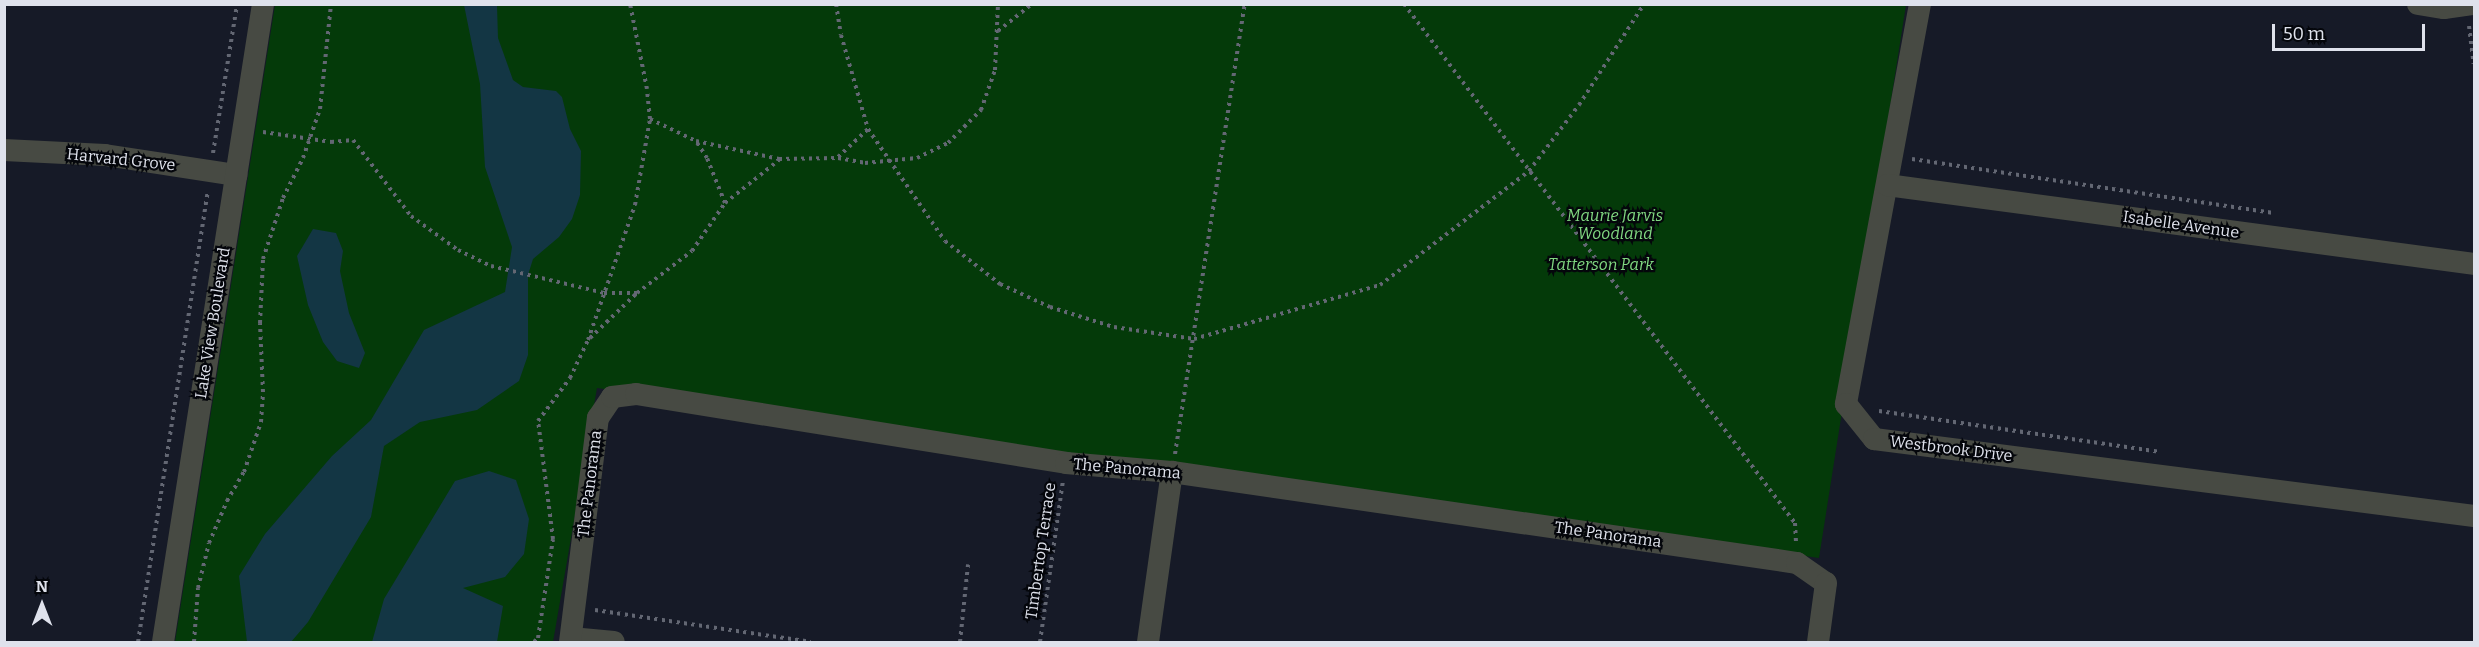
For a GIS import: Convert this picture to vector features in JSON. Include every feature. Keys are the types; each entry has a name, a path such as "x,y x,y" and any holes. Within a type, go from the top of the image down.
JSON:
{"street":[{"name":"Lake View Boulevard","path":"163,642 263,4"},
{"name":"Westbrook Drive","path":"1920,4 1895,186 1846,404 1874,439 2475,516"},
{"path":"2418,4 2444,8 2470,5"},
{"name":"Harvard Grove","path":"4,150 105,155 236,175"},
{"name":"Isabelle Avenue","path":"1895,186 2475,264"},
{"name":"The Panorama","path":"570,640 598,418 612,397 636,394 1066,463 1172,472 1797,563 1826,583 1818,642"},
{"path":"1148,642 1172,472"},
{"path":"570,640 614,642"}],"path":[{"path":"138,642 237,4"},
{"path":"194,642 197,596 209,543 227,501 244,472 261,422 263,392 260,323 263,259 282,198 311,139 325,85 331,4"},
{"path":"534,642 538,638 553,539 538,421 570,378 588,340 635,205 650,119 647,89 630,4"},
{"path":"836,4 841,35 868,129 945,241 1000,284 1050,307 1114,327 1194,339 1380,285 1529,171 1579,105 1644,4"},
{"path":"650,119 696,141 779,159 837,158 865,163 917,158 948,143 981,110 995,70 998,4"},
{"path":"998,31 1032,4"},
{"path":"1172,472 1245,4"},
{"path":"1404,4 1795,524 1797,563"},
{"path":"2470,5 2475,64"},
{"path":"218,124 311,139 353,140 411,216 424,228 474,259 508,270 604,293 637,293"},
{"path":"837,158 868,129"},
{"path":"696,141 707,158 725,203"},
{"path":"1895,186 1908,158 2274,213"},
{"path":"588,340 637,293 692,251 725,203 779,159"},
{"path":"1874,405 1879,412 2171,454"},
{"name":"Timbertop Terrace","path":"1040,642 1064,476 1058,475"},
{"path":"960,642 968,564"},
{"path":"587,609 811,642"}],"green space":[{"name":"Tatterson Park","path":"275,5 1906,5 1819,558 597,388 553,642 175,642"}],"water":[{"path":"464,5 497,5 498,38 513,80 523,87 556,91 562,97 570,129 581,151 580,195 572,219 559,237 533,259 528,275 528,355 519,381 477,410 420,422 384,446 371,517 308,622 291,642 247,642 239,576 265,534 332,456 371,420 424,330 505,292 512,247 485,167 480,84"},
{"path":"313,229 336,233 343,251 340,271 349,313 365,353 359,368 337,361 323,342 308,305 297,256"},
{"path":"489,471 516,480 529,519 524,554 505,577 463,588 503,606 497,642 372,642 384,599 455,481"}],"park label":[{"name":"Maurie Jarvis Woodland","path":"1615,225"}]}
